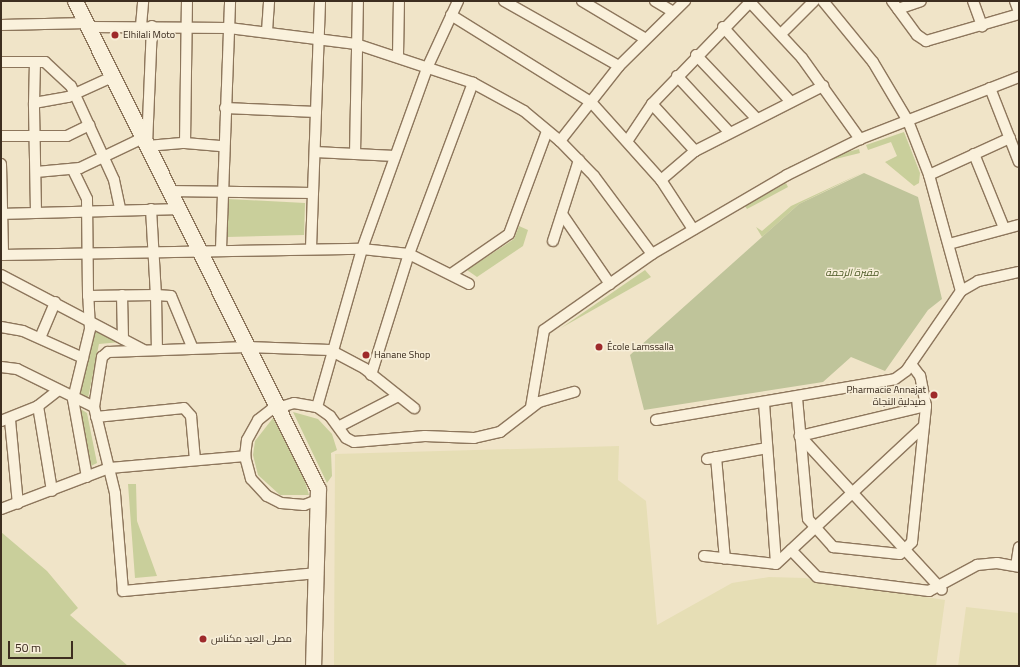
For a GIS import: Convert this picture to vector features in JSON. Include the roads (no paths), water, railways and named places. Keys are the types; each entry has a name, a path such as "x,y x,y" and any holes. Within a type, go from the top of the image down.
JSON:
{"street":[{"path":"75,1 89,25 168,191 314,479 320,499 313,666"},
{"path":"141,26 143,1"},
{"path":"185,143 188,26 187,1"},
{"path":"221,249 223,146 230,1"},
{"path":"267,31 269,1"},
{"path":"311,248 320,1"},
{"path":"355,154 358,1"},
{"path":"398,56 399,1"},
{"path":"317,407 330,350 362,249 428,66 458,1"},
{"path":"504,1 619,66"},
{"path":"582,1 644,38"},
{"path":"655,1 673,12"},
{"path":"560,141 619,66 644,38 685,1"},
{"path":"628,140 652,104 696,55 749,1 782,33 823,86 860,139"},
{"path":"782,33 814,1"},
{"path":"823,1 872,62 908,121 929,175 962,291"},
{"path":"921,1 895,5 917,35 926,41 982,26 1019,13 1015,1"},
{"path":"973,1 982,26"},
{"path":"451,15 591,102 628,140 661,180 693,228"},
{"path":"1,25 188,26 267,31 356,44 428,66 473,83 509,102 560,141 579,160 620,208 652,254"},
{"path":"145,142 152,26"},
{"path":"723,27 791,102"},
{"path":"696,55 756,118"},
{"path":"1,62 45,62 53,68 75,94 104,157 120,208"},
{"path":"35,62 34,137 36,212"},
{"path":"34,103 75,94 114,76"},
{"path":"677,76 729,132"},
{"path":"531,407 544,330 652,254 693,228 787,175 860,139 1019,77"},
{"path":"371,375 409,254 473,83"},
{"path":"661,180 695,151 756,118 823,86"},
{"path":"990,88 1019,162"},
{"path":"652,104 695,151"},
{"path":"225,108 316,112"},
{"path":"1,136 67,136 90,125"},
{"path":"451,274 509,234 547,131"},
{"path":"929,175 1010,138"},
{"path":"36,172 73,170 145,142 223,146"},
{"path":"315,152 395,156"},
{"path":"974,154 1004,228"},
{"path":"553,241 579,160"},
{"path":"1,164 2,255 87,254 221,249 362,249 409,254 469,284"},
{"path":"73,170 87,199 88,319 83,358 73,399 87,477"},
{"path":"168,191 222,190 313,193"},
{"path":"2,214 87,212 120,208 177,209"},
{"path":"151,208 156,252 157,350"},
{"path":"562,214 610,284"},
{"path":"949,244 1019,225"},
{"path":"656,420 796,398 891,380 911,364 962,291 978,282 1019,272"},
{"path":"1,275 88,319 145,351"},
{"path":"122,295 123,338"},
{"path":"88,296 171,296 193,349"},
{"path":"40,338 55,302"},
{"path":"1,327 40,338 83,358"},
{"path":"318,573 123,591 115,493 95,412 104,354 157,350 247,347 330,350 371,375 414,408"},
{"path":"796,398 808,519 833,547 900,554 912,542 926,406 920,376 911,364"},
{"path":"1,367 17,369 95,412 184,408 191,416 195,460"},
{"path":"18,504 6,420 38,406 57,391"},
{"path":"320,499 296,505 274,500 251,479 245,456 254,426 278,406 302,403 317,407 340,426 346,438 354,442 425,436 474,438 500,432 531,407 575,392"},
{"path":"340,426 398,396"},
{"path":"764,403 776,564"},
{"path":"38,406 52,491"},
{"path":"800,436 926,406"},
{"path":"704,556 725,560 776,564 924,426"},
{"path":"800,436 941,589"},
{"path":"725,560 712,458 767,448"},
{"path":"1,509 52,491 108,468 245,456"},
{"path":"791,550 817,577 929,591 941,589 977,565 997,562 1017,566 1019,547"}],"place":[{"name":"Elhilali Moto","path":"115,35"},
{"name":"École Lamssalla","path":"599,347"},
{"name":"Hanane Shop","path":"366,355"},
{"name":"Pharmacie Annajat صيدلية النجاة","path":"934,395"},
{"name":"مصلى العيد مكناس","path":"203,639"}],"park label":[{"name":"مقبرة الرحمة","path":"852,273"}]}
